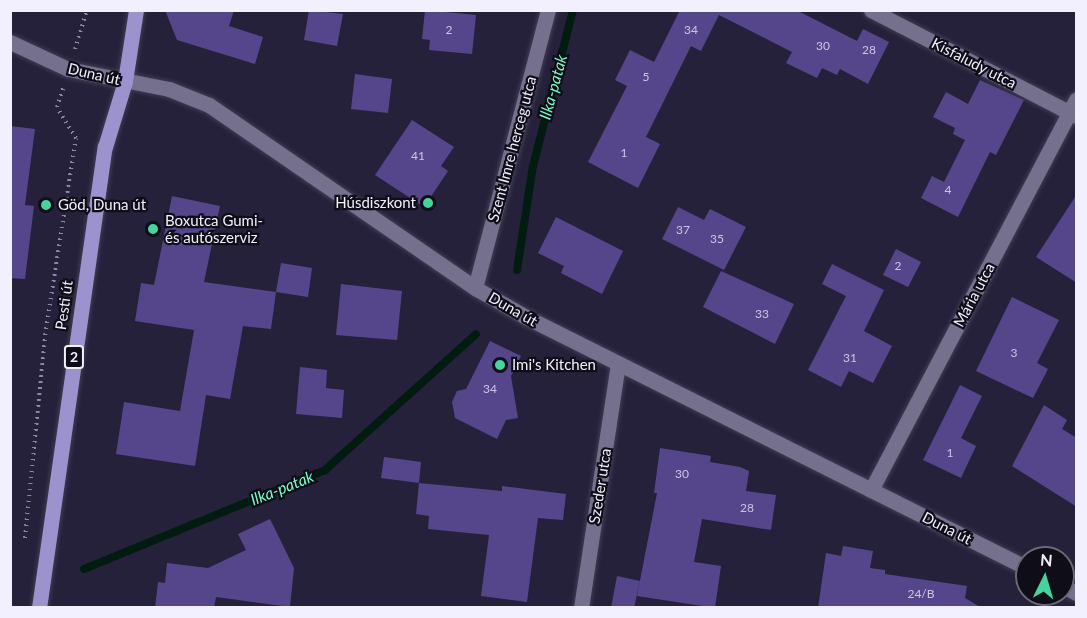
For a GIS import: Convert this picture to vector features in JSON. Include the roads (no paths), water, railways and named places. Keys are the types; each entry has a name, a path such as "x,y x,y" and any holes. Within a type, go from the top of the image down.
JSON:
{"main road":[{"name":"Pesti út","path":"40,601 105,147 125,81 136,10"}],"street":[{"name":"Szent Imre herceg utca","path":"476,288 548,10"},
{"name":"Kisfaludy utca","path":"871,10 1074,110"},
{"name":"Duna út","path":"10,42 68,69 169,89 209,105 476,288 526,317 1015,562"},
{"name":"Mária utca","path":"871,490 1074,110"},
{"name":"Szeder utca","path":"581,608 618,363"}],"waterway":[{"name":"Ilka-patak","path":"517,270 533,166 573,10"},
{"name":"Ilka-patak","path":"84,569 325,470 476,334"}],"place":[{"name":"Húsdiszkont","path":"428,203"},
{"name":"Göd, Duna út","path":"46,205"},
{"name":"Boxutca Gumi- és autószerviz","path":"153,229"},
{"name":"Imi's Kitchen","path":"500,365"}]}
